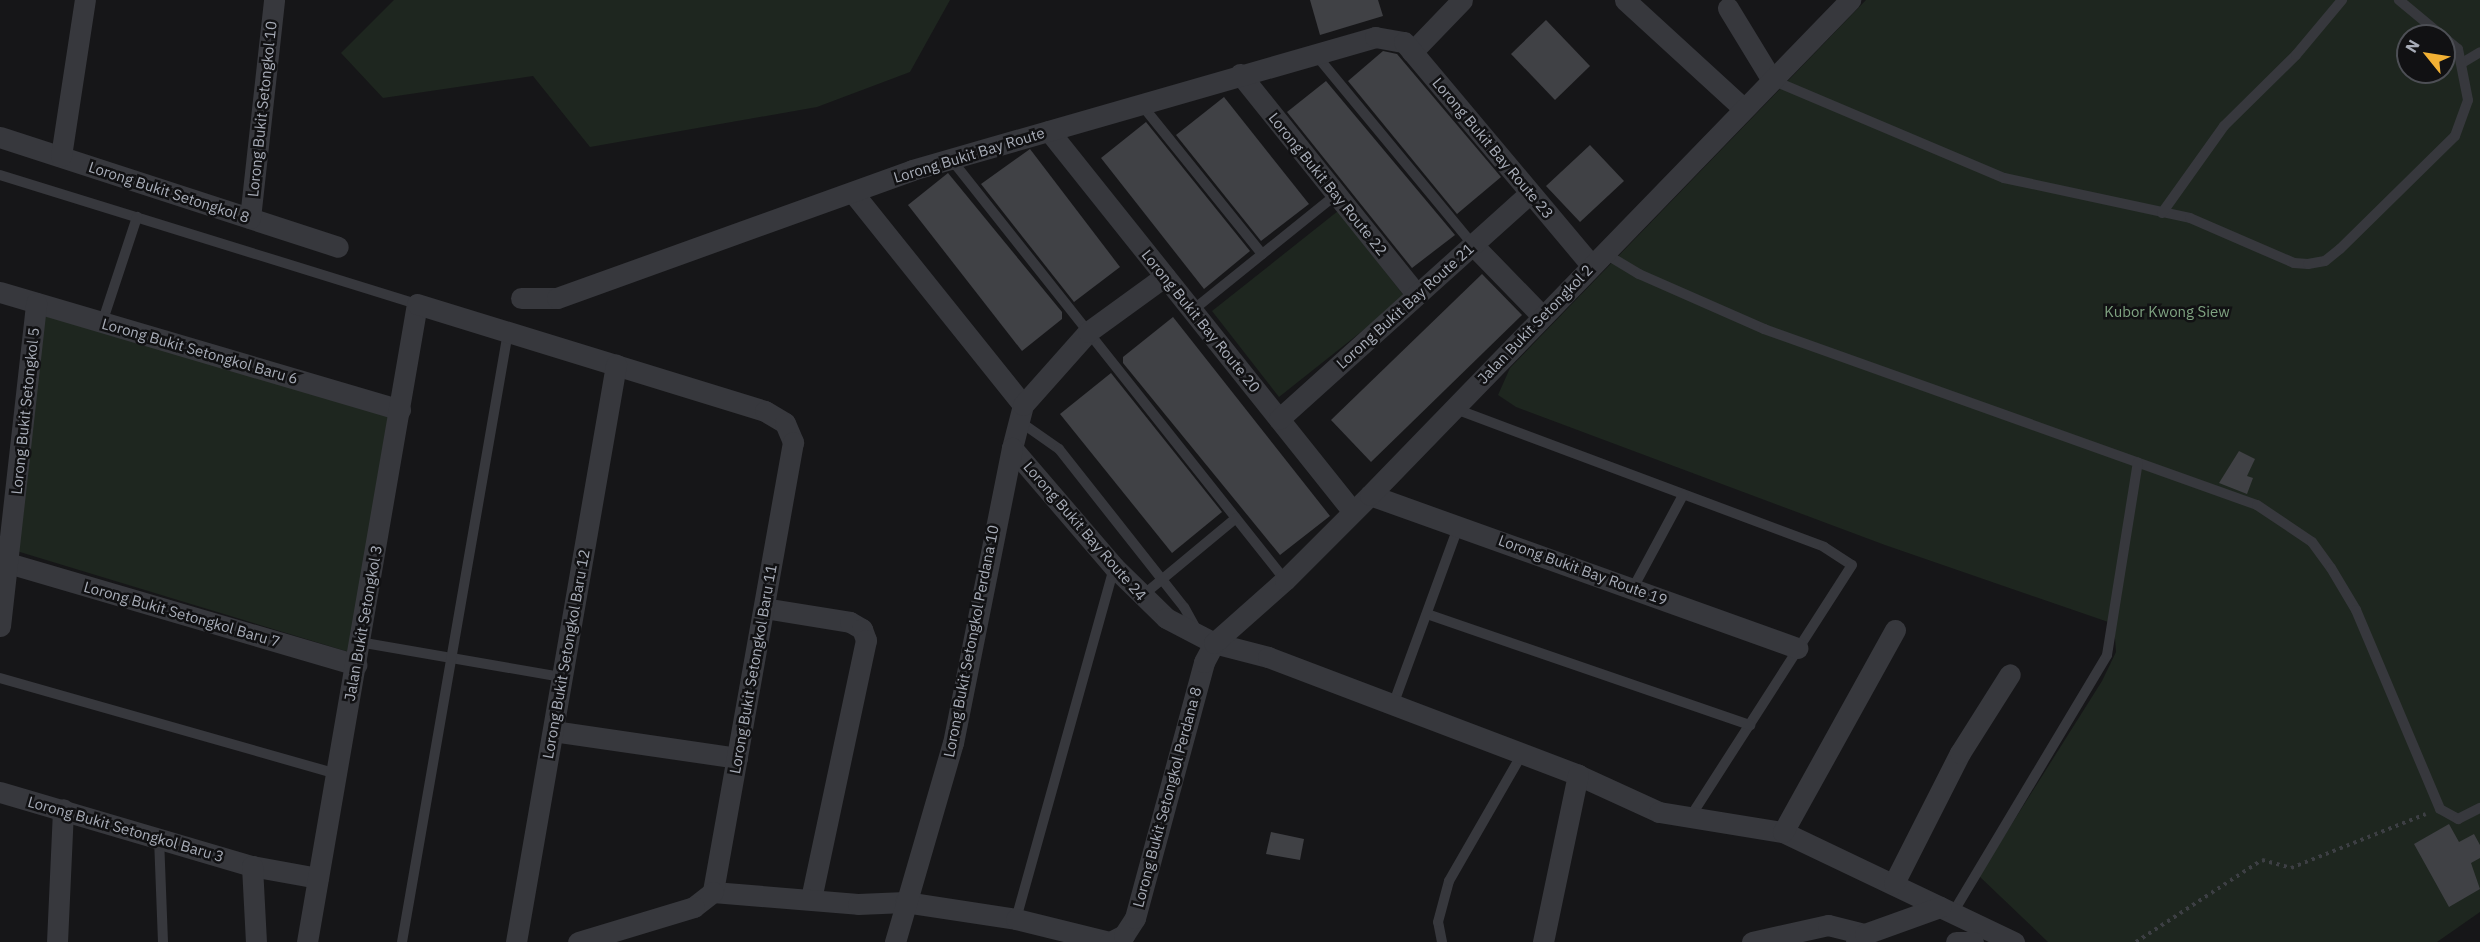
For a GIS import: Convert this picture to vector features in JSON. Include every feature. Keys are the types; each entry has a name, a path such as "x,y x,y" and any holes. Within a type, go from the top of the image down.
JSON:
{"street":[{"path":"61,156 85,0"},
{"name":"Lorong Bukit Setongkol 10","path":"250,218 274,0"},
{"path":"1412,52 1462,0"},
{"path":"1624,0 1744,109"},
{"name":"Jalan Bukit Setongkol 2","path":"1206,639 1285,580 1850,0"},
{"path":"1728,8 1772,80"},
{"name":"Lorong Bukit Bay Route","path":"521,298 557,298 811,203 854,194 951,159 1240,74 1375,37 1390,38"},
{"name":"Lorong Bukit Bay Route 23","path":"1390,38 1404,42 1530,193 1598,259"},
{"name":"Lorong Bukit Bay Route 22","path":"1240,74 1417,295"},
{"name":"Lorong Bukit Bay Route 20","path":"1049,130 1352,511"},
{"name":"Lorong Bukit Setongkol 8","path":"0,137 338,247"},
{"name":"Lorong Bukit Bay Route 21","path":"1279,419 1530,193"},
{"path":"854,194 1021,413 1088,332 1165,276"},
{"path":"1473,244 1542,316"},
{"name":"Lorong Bukit Setongkol Baru 6","path":"0,292 400,410"},
{"name":"Lorong Bukit Setongkol 5","path":"0,626 8,563 6,539 36,303"},
{"path":"417,304 616,365"},
{"name":"Jalan Bukit Setongkol 3","path":"307,942 417,304"},
{"name":"Lorong Bukit Setongkol Baru 11","path":"616,365 765,411 784,423 792,442 712,892"},
{"name":"Lorong Bukit Setongkol Baru 12","path":"516,942 616,365"},
{"name":"Lorong Bukit Bay Route 24","path":"1021,413 1012,448 1141,597 1166,618 1206,639 1268,657 1578,775 1659,812 1783,832 2014,942"},
{"name":"Lorong Bukit Setongkol Perdana 10","path":"895,942 953,743 1012,448"},
{"name":"Lorong Bukit Bay Route 19","path":"1370,495 1797,648"},
{"name":"Lorong Bukit Setongkol Baru 7","path":"8,563 356,665"},
{"path":"764,608 850,622 862,629 866,640 811,899"},
{"path":"1783,832 1895,630"},
{"name":"Lorong Bukit Setongkol Perdana 8","path":"712,892 811,899 905,902 1016,919 1109,942 1124,935 1135,918 1204,662 1206,639"},
{"path":"1894,884 1960,753 2010,674"},
{"path":"553,731 737,759"},
{"path":"1543,942 1578,775"},
{"name":"Lorong Bukit Setongkol Baru 3","path":"0,792 63,808 252,866 318,878"},
{"path":"57,942 63,808"},
{"path":"252,866 256,942"},
{"path":"578,942 694,907 712,892"},
{"path":"1752,942 1828,925 1861,938 1947,909"},
{"path":"1956,942 1973,942"}],"lane":[{"path":"2162,213 2224,126 2296,55 2342,0"},
{"path":"1772,80 2004,178 2162,213 2238,235 2294,263 2325,261 2455,136 2468,100 2458,49 2398,0"},
{"path":"2462,63 2480,52"},
{"path":"1316,55 1473,244"},
{"path":"1141,103 1262,255"},
{"path":"951,159 1285,580"},
{"path":"0,175 417,304"},
{"path":"1193,310 1337,194"},
{"path":"102,323 137,217"},
{"path":"1598,259 1639,274 1764,329 2257,505 2312,542 2356,610 2440,809 2458,819 2480,808"},
{"path":"402,942 508,332"},
{"path":"1453,408 1824,547 1852,565 1690,818"},
{"path":"1021,413 1059,449 1163,579 1206,639"},
{"path":"1947,909 2106,656 2138,462"},
{"path":"1633,588 1683,495"},
{"path":"1141,597 1236,518"},
{"path":"1393,705 1459,525"},
{"path":"1016,919 1114,567"},
{"path":"1427,614 1750,725"},
{"path":"359,642 562,677"},
{"path":"0,678 336,774"},
{"path":"1442,942 1438,922 1449,881 1522,754"},
{"path":"159,837 163,942"}],"path":[{"path":"2136,942 2262,860 2291,868 2440,809"}],"green space":[{"path":"394,0 950,0 910,72 817,107 590,147 533,76 383,98 341,53"},
{"name":"Kubor Kwong Siew","path":"1866,0 2480,0 2480,912 2437,942 2048,942 1979,876 2102,681 2116,652 2114,624 1885,545 1516,407 1498,395 1510,368"},
{"path":"1338,211 1405,297 1279,397 1212,311"},
{"path":"43,295 406,402 362,656 10,549"}],"building":[{"path":"1310,0 1378,0 1383,16 1320,35"},
{"path":"1546,20 1590,66 1555,100 1511,54"},
{"path":"1383,51 1397,54 1501,177 1457,214 1348,81"},
{"path":"1326,81 1455,235 1412,268 1287,112"},
{"path":"1224,97 1309,204 1261,241 1176,135"},
{"path":"1146,122 1250,251 1204,289 1101,158"},
{"path":"1590,145 1624,181 1580,222 1546,186"},
{"path":"1030,149 1120,267 1074,302 981,184"},
{"path":"948,173 1062,312 1062,319 1022,351 908,205"},
{"path":"1482,274 1522,315 1371,462 1331,420"},
{"path":"1173,317 1330,516 1280,555 1123,363 1123,357"},
{"path":"1111,373 1222,512 1172,553 1060,414"},
{"path":"2239,451 2255,459 2247,476 2253,478 2247,494 2219,483"},
{"path":"2449,824 2459,842 2474,834 2480,845 2480,858 2471,863 2480,889 2449,907 2414,844"},
{"path":"1271,832 1304,839 1300,860 1266,854"}]}
